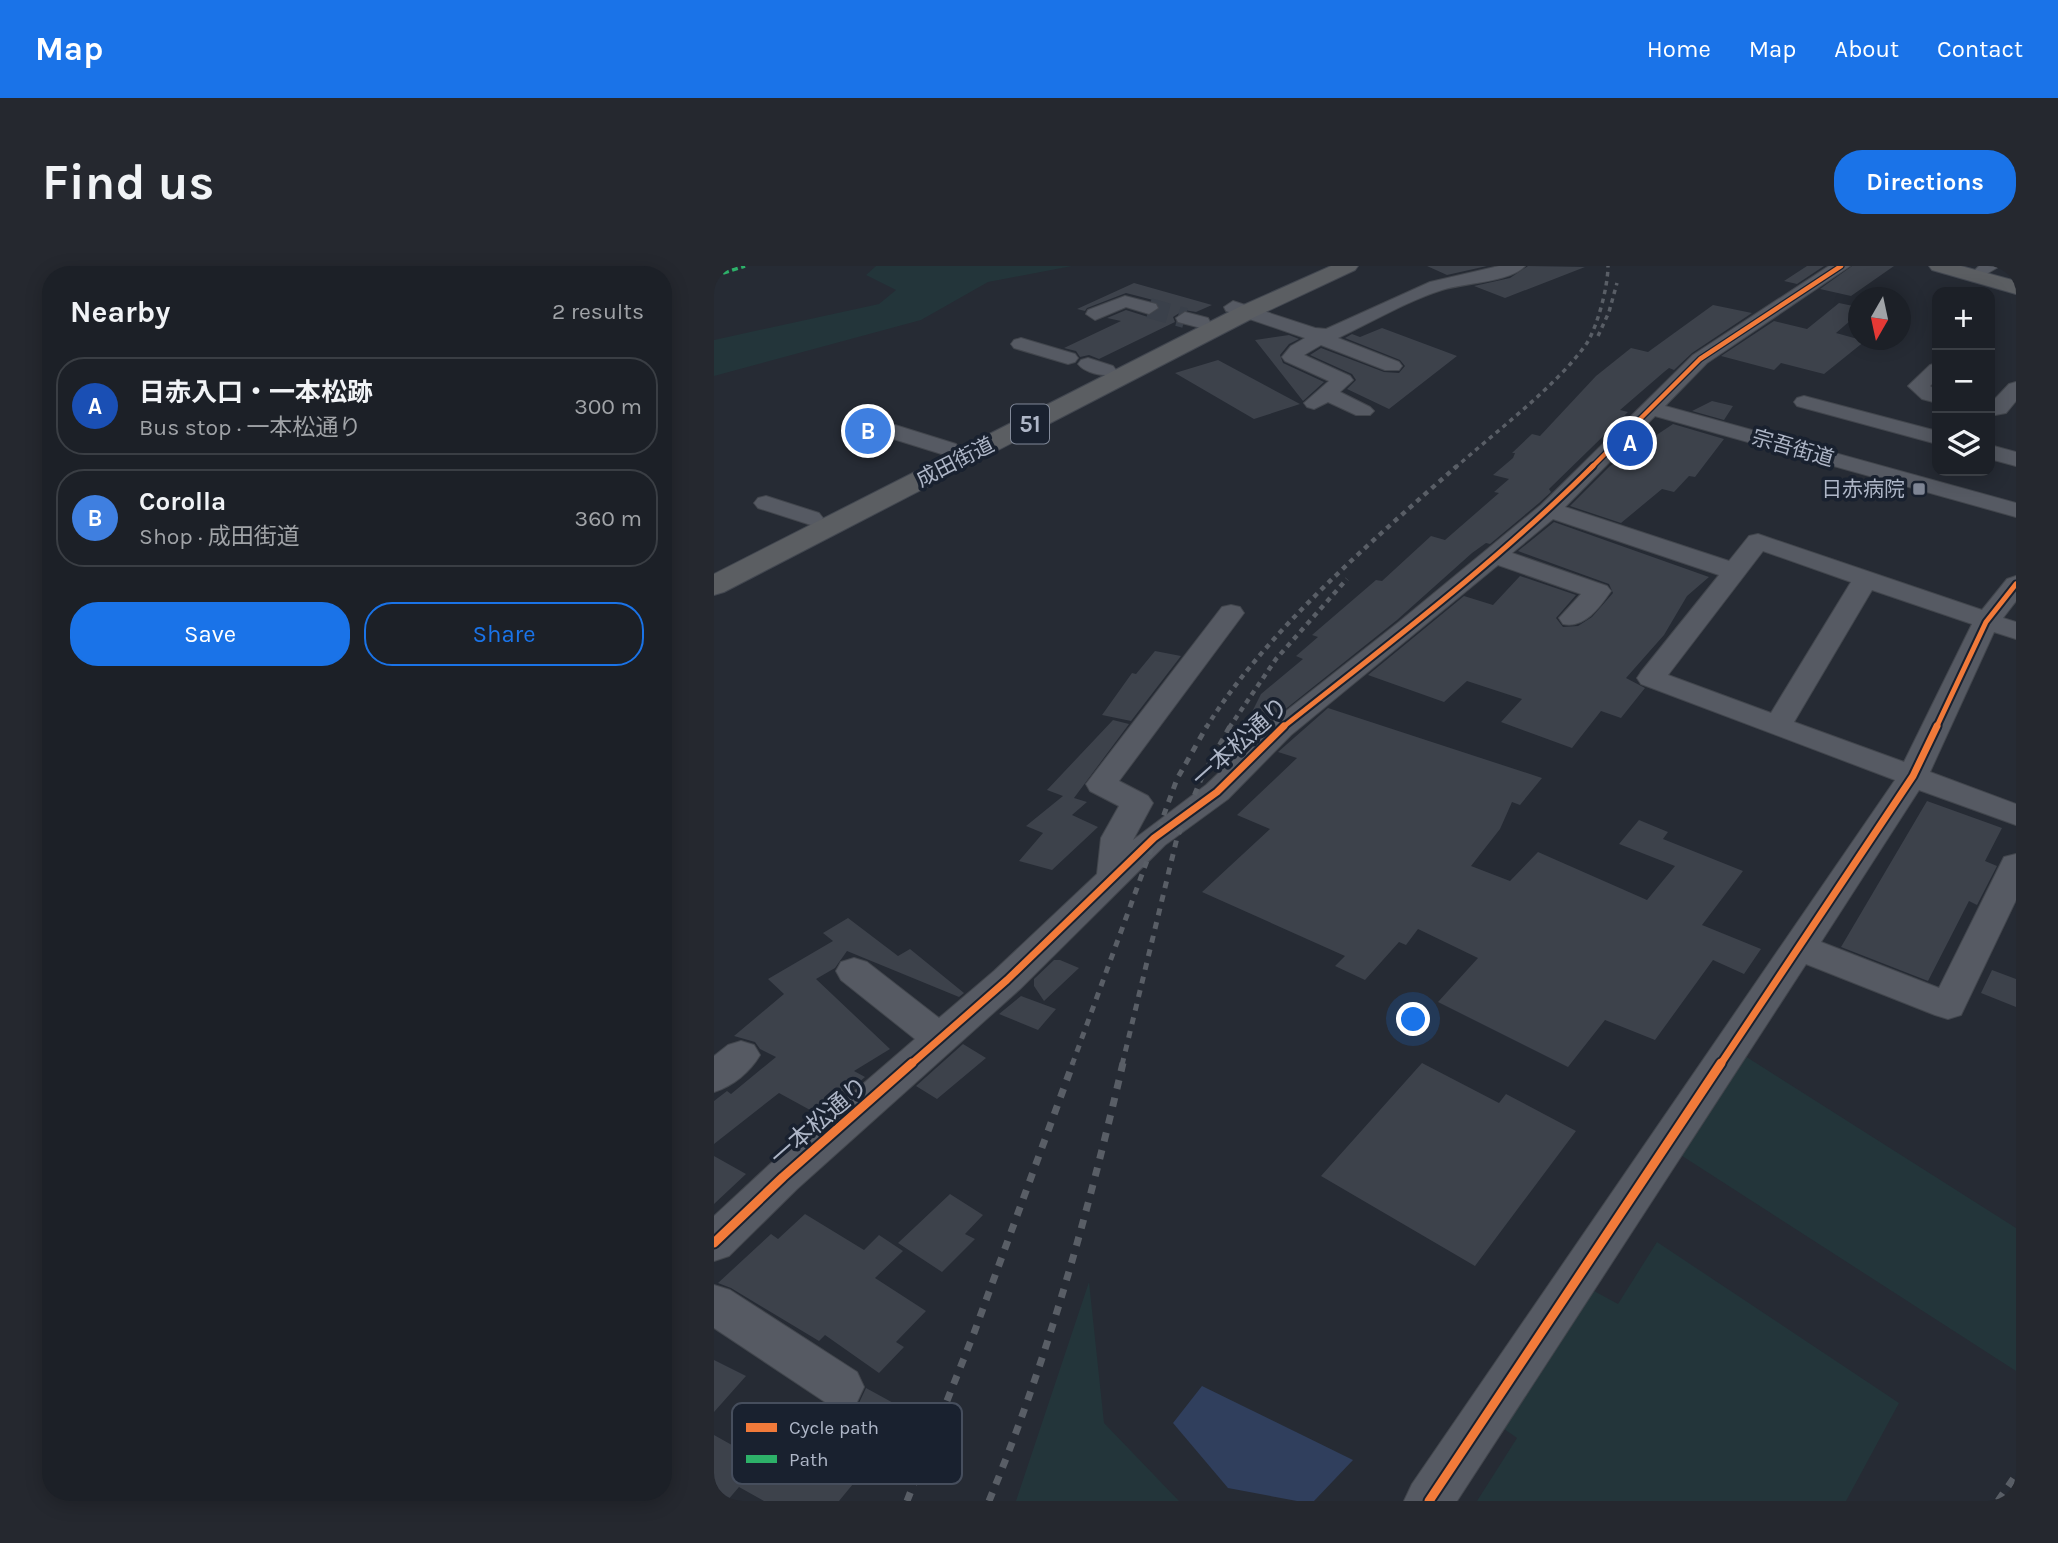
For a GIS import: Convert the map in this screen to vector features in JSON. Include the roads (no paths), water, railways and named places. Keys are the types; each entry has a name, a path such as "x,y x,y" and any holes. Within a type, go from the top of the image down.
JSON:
{"highway":[{"name":"成田街道","path":"714,586 1321,266"},
{"name":"成田街道","path":"714,566 948,449 1097,367 1193,320 1240,309 1348,266"},
{"path":"1939,266 2016,288"},
{"path":"1979,268 2016,281"}],"street":[{"path":"1343,380 1292,357 1295,352 1315,342 1320,336 1357,323 1436,286 1516,266"},
{"name":"一本松通り","path":"714,1243 783,1177 941,1040 1154,838 1217,792 1281,729 1549,510 1710,350 1841,266"},
{"path":"1096,314 1125,301 1149,308"},
{"path":"1240,309 1320,336 1392,366"},
{"path":"1021,344 1068,358"},
{"path":"1363,411 1320,398 1343,380 1370,373"},
{"path":"1932,373 1918,386 1932,394"},
{"path":"1995,382 2016,388 1999,409 1995,409"},
{"path":"1804,402 1932,437"},
{"name":"宗吾街道","path":"1652,409 2016,510"},
{"path":"895,432 948,449"},
{"path":"1995,453 2016,459"},
{"path":"766,503 811,518"},
{"path":"1549,510 1733,571"},
{"path":"2016,631 1758,541 1651,678 2016,816"},
{"path":"1494,555 1598,591 1572,618"},
{"path":"1777,726 1866,579"},
{"path":"1429,1501 1913,776 1986,622 2016,584"},
{"path":"1113,878 1113,852 1121,825 1137,803 1101,784 1231,613"},
{"path":"1799,947 1948,1006 2016,865"},
{"path":"854,971 941,1040"},
{"path":"714,1304 841,1387"}],"water":[{"path":"1202,1386 1353,1460 1314,1501 1297,1501 1228,1488 1173,1423"}],"tunnel":[{"path":"1149,308 1185,318"}],"railway":[{"path":"1455,468 1543,392 1575,359 1595,326 1602,305 1608,266"},
{"path":"1598,336 1609,312 1617,283"},
{"path":"1206,728 1230,692 1289,623 1356,557 1457,466"},
{"path":"1229,728 1276,659 1347,579"},
{"path":"1072,1065 1177,779 1207,726"},
{"path":"1122,1065 1177,838 1201,779 1230,726"},
{"path":"946,1403 1073,1063"},
{"path":"989,1501 1030,1394 1065,1285 1096,1175 1123,1063"},
{"path":"1998,1501 2016,1475"},
{"path":"907,1501 914,1484"}],"place":[{"name":"Corolla","path":"868,431"},
{"name":"日赤入口・一本松跡","path":"1630,443"},
{"name":"日赤病院","path":"1919,489"}]}
